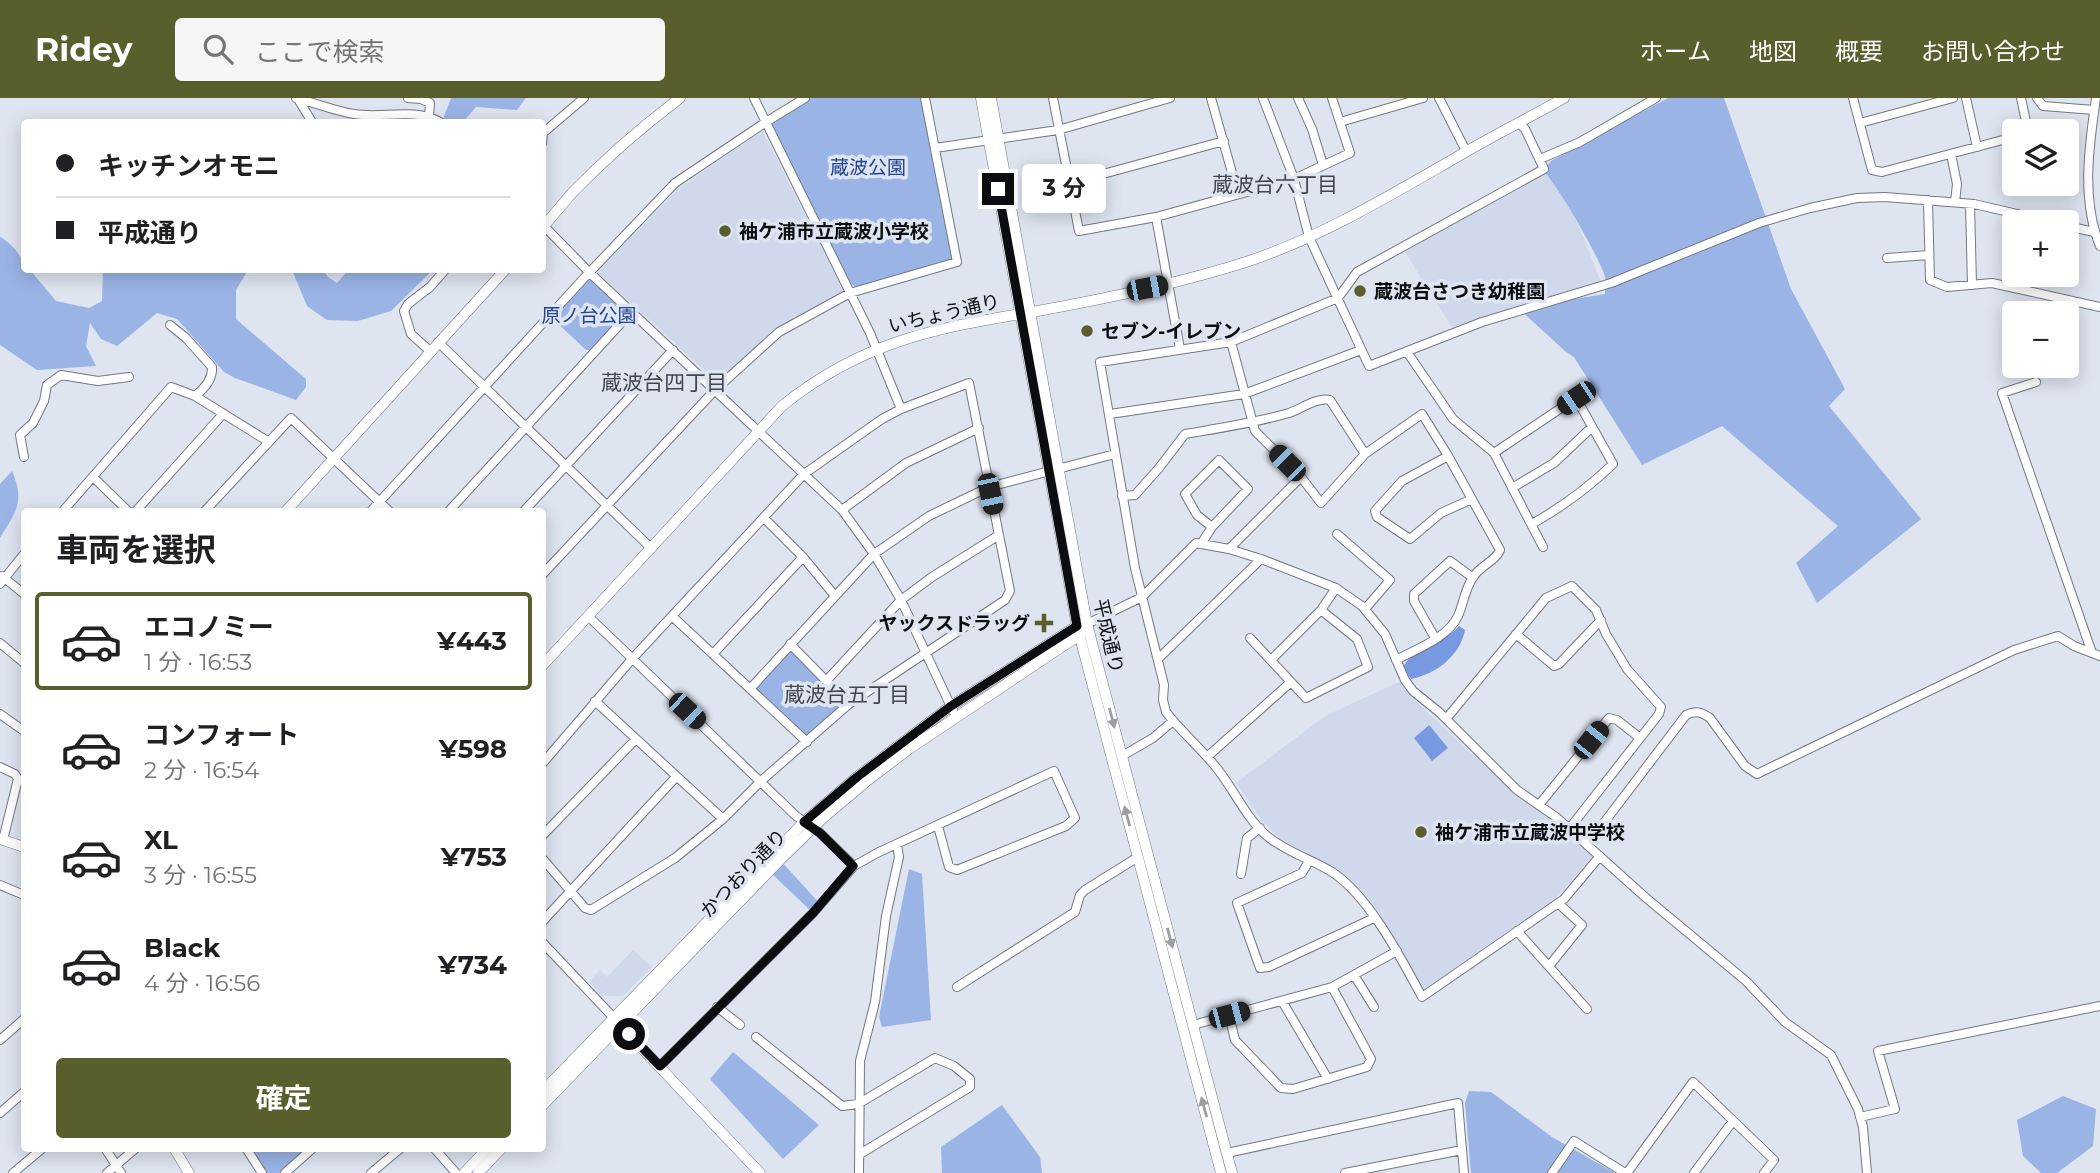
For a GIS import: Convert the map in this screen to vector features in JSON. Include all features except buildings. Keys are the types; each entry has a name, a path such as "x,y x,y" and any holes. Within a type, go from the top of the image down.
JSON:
{"street":[{"path":"297,98 355,114 411,113 434,119"},
{"path":"297,98 310,119"},
{"path":"408,98 430,103 429,116"},
{"path":"546,130 584,98"},
{"path":"546,223 572,193 629,138 681,98"},
{"path":"754,98 876,348 901,409"},
{"path":"373,508 589,272 675,183 805,98"},
{"path":"546,571 715,390 779,332 850,293 957,262 925,98"},
{"name":"平成通り","path":"981,98 994,138"},
{"name":"平成通り","path":"991,98 994,138 1081,629 1221,1173"},
{"path":"1053,98 1079,231 1156,217 1294,179 1350,153 1332,98"},
{"path":"935,148 1058,130 1170,98"},
{"path":"1212,98 1238,194"},
{"path":"1298,98 1312,129 1323,165"},
{"path":"1340,122 1423,98"},
{"path":"1439,98 1466,151"},
{"name":"いちょう通り","path":"546,658 782,405 806,387 876,348 954,326 1168,284 1250,260 1310,237 1356,215 1564,98"},
{"path":"1540,159 1580,142 1656,98"},
{"path":"1853,98 1872,170 1882,172 2002,140"},
{"path":"1860,122 1953,98"},
{"path":"1966,98 1977,147"},
{"path":"2021,98 2025,119"},
{"path":"2038,98 2043,106 2065,103 2094,110"},
{"path":"2096,98 2089,186 2091,218 2100,246"},
{"path":"1267,99 1310,237 1369,366 1494,318 1611,283 1759,223 1810,208 1857,198 1885,197 1955,202 2002,211"},
{"path":"1519,123 1525,129 1544,169 1357,272 1338,298 1231,342 1100,362 1122,496 1142,597 1164,685 1163,700 1166,712 1219,770 1260,828 1281,846 1343,880 1361,900 1397,951 1422,997 1558,903 1600,856"},
{"path":"1070,183 1224,141"},
{"path":"1951,153 1957,184 1955,202"},
{"path":"1928,200 1930,280 1947,287 1992,283 2100,307"},
{"path":"1970,204 1972,285"},
{"path":"1156,217 1180,349"},
{"path":"546,229 842,510 874,554 901,600 956,716"},
{"path":"2079,229 2094,232"},
{"path":"1887,258 1929,256"},
{"path":"430,351 411,334 404,311 408,304 430,287 442,273"},
{"path":"288,508 502,273"},
{"path":"452,508 632,311"},
{"path":"170,325 191,343 212,367 208,381 195,396"},
{"path":"438,342 651,548"},
{"path":"1231,342 1244,394 1259,435 1301,477 1321,503 1364,454 1422,414 1500,550 1495,558 1472,577 1454,623 1396,660"},
{"path":"527,508 673,350"},
{"path":"1110,414 1244,394 1361,350"},
{"path":"1407,352 1453,419 1494,453 1543,547"},
{"path":"24,457 20,435 33,423 44,401 47,385 61,375 98,381 129,377"},
{"path":"2036,382 2001,393 2096,654"},
{"path":"546,759 632,659 804,474 882,419 969,383 1010,591 1005,600 849,704 761,781 723,819 675,858 591,910 585,908 546,863"},
{"path":"66,508 171,387 195,396 269,442"},
{"path":"1122,496 1135,495 1185,433 1253,423 1302,408 1323,398 1330,400 1364,454"},
{"path":"1494,453 1576,398 1613,464 1580,494 1532,524"},
{"path":"139,508 223,414"},
{"path":"208,508 291,418 386,508"},
{"path":"1512,488 1555,463 1592,427"},
{"path":"842,510 906,463 979,428"},
{"path":"750,689 874,554 929,516 989,486 1115,454"},
{"path":"1448,456 1402,481 1376,511 1377,517 1410,539 1441,513 1472,499"},
{"path":"1201,544 1212,527 1248,489 1219,460 1185,494 1197,515 1212,527"},
{"path":"93,477 125,508"},
{"path":"1229,549 1301,477"},
{"path":"764,518 803,557 835,596"},
{"path":"1336,534 1390,580 1365,609"},
{"path":"827,681 901,600 999,535"},
{"path":"1081,629 1142,597 1196,543 1261,559 1336,588 1365,609 1385,634 1405,680 1413,691 1446,719 1517,790 1569,829 1746,981 1785,1022 1831,1055 1860,1117 1867,1173"},
{"path":"21,557 1,579 21,592"},
{"path":"713,654 803,557"},
{"path":"1158,659 1261,559"},
{"path":"1434,638 1414,600 1414,594 1450,561 1472,577"},
{"path":"1446,719 1546,598 1572,586 1596,610 1628,669 1661,707 1659,714 1569,829"},
{"path":"1271,660 1321,610 1336,588"},
{"path":"1250,638 1306,698 1368,667 1357,639 1321,610"},
{"path":"672,615 807,742"},
{"path":"588,616 853,866"},
{"path":"1516,634 1554,666 1601,620"},
{"name":"平成通り","path":"1081,629 1122,756 1232,1173"},
{"name":"かつおり通り","path":"546,1102 617,1022 857,777 951,706 1081,629"},
{"name":"かつおり通り","path":"808,825 956,716 1081,629"},
{"path":"1587,845 1686,715 1693,711 1702,712 1710,718 1745,766 1758,774 2014,650 2058,636 2074,646 2096,654"},
{"path":"0,643 21,660"},
{"path":"790,644 849,704"},
{"path":"1207,757 1292,682"},
{"path":"595,701 723,819"},
{"path":"0,714 21,729"},
{"path":"1539,805 1609,718 1617,720 1640,738"},
{"path":"1122,756 1153,738 1173,721"},
{"path":"546,832 636,739"},
{"path":"0,767 15,774 18,779 1,839 21,846"},
{"path":"660,1066 813,913 853,866 1054,771 1075,818 1066,825 957,870 949,867 938,826"},
{"path":"546,918 676,777"},
{"path":"1241,874 1247,838 1260,828"},
{"path":"859,1173 860,1062 875,1002 886,916 899,857 897,845"},
{"path":"957,987 1074,912 1080,895 1085,890 1138,858"},
{"path":"1309,861 1302,873 1237,903 1260,968 1269,967 1374,918"},
{"path":"0,885 21,894"},
{"path":"1549,966 1582,925 1558,903"},
{"path":"1517,931 1587,1009"},
{"path":"546,946 760,1173"},
{"path":"1193,1025 1332,987 1397,951"},
{"path":"1354,975 1374,1007"},
{"path":"1229,1015 1235,1040 1281,1088 1293,1089 1367,1067 1371,1059 1332,987"},
{"path":"1282,1001 1328,1079"},
{"path":"1860,1117 1895,1109 1878,1051 2100,1006"},
{"path":"717,1007 740,1025"},
{"path":"0,1040 21,1022"},
{"name":"かつおり通り","path":"546,1088 617,1022"},
{"path":"756,1037 842,1106 858,1104 935,1058 954,1066 970,1079 970,1087 860,1154"},
{"path":"1552,1173 1574,1141 1626,1173 1693,1082 1773,1160 1764,1173"},
{"path":"0,1113 21,1095"},
{"path":"1227,1153 1458,1103 1464,1173"},
{"path":"1694,1173 1733,1121"},
{"path":"1345,1173 1462,1150"},
{"path":"13,1173 38,1152"},
{"path":"107,1152 118,1169"},
{"path":"107,1173 118,1169 133,1152"},
{"path":"176,1152 189,1173"},
{"path":"249,1152 262,1173"},
{"path":"285,1173 309,1152"},
{"path":"371,1173 396,1152"},
{"path":"438,1152 456,1173"},
{"path":"464,1173 484,1152"},
{"path":"478,1173 498,1152"}],"shaded area":[{"name":"袖ケ浦市立蔵波小学校","path":"762,130 844,292 776,329 717,382 597,272 679,189"},
{"path":"1543,171 1558,189 1579,226 1602,285 1454,331 1405,252"},
{"path":"1459,626 1465,630 1452,656 1438,668 1411,679 1403,667 1408,660"},
{"name":"袖ケ浦市立蔵波中学校","path":"1401,681 1417,702 1465,748 1516,791 1556,819 1594,855 1556,898 1423,990 1359,888 1340,872 1282,841 1263,822 1236,783 1325,716"},
{"path":"1429,725 1448,748 1432,761 1414,738"},
{"path":"633,950 652,967 623,996 601,996 589,981 600,970 607,977"}],"green space":[{"path":"451,98 526,98 517,110 476,107 466,119 443,119"},
{"name":"蔵波公園","path":"805,98 925,98 957,262 857,288 850,283 766,122"},
{"path":"1668,98 1724,98 1791,289 1845,389 1829,406 1921,519 1817,603 1796,563 1838,526 1722,426 1642,465 1574,357 1518,308 1605,294 1602,268 1567,205 1543,171 1551,161"},
{"path":"0,237 21,258 21,273 33,273 56,301 89,308 102,301 103,273 246,273 236,290 236,319 306,379 306,387 296,400 235,378 224,372 177,319 157,313 117,346 101,339 90,323 86,346 96,366 37,370 0,345"},
{"path":"293,273 325,273 337,283 345,273 430,273 391,311 358,321 327,320 307,306"},
{"name":"原ノ台公園","path":"583,280 591,280 624,310 625,314 592,350 586,350 553,319 553,315"},
{"path":"12,471 18,490 17,506 0,538 0,484"},
{"path":"790,644 849,704 807,742 750,689"},
{"path":"780,860 821,905 813,913 769,871"},
{"path":"909,869 922,874 931,1020 882,1027 879,1017"},
{"path":"733,1052 819,1125 783,1159 710,1079"},
{"path":"1469,1091 1491,1092 1552,1137 1615,1173 1471,1173 1465,1103"},
{"path":"2063,1096 2096,1109 2093,1146 2057,1173 2041,1173 2023,1156 2017,1120"},
{"path":"1002,1105 1040,1157 1042,1173 942,1173 941,1147"},
{"path":"249,1152 309,1152 285,1173 262,1173"}],"place":[{"name":"袖ケ浦市立蔵波小学校","path":"725,231"},
{"name":"蔵波台さつき幼稚園","path":"1360,291"},
{"name":"セブン-イレブン","path":"1087,331"},
{"name":"ヤックスドラッグ","path":"1044,623"},
{"name":"袖ケ浦市立蔵波中学校","path":"1421,832"}],"district":[{"name":"蔵波台六丁目","path":"1275,185"},
{"name":"蔵波台四丁目","path":"664,383"},
{"name":"蔵波台五丁目","path":"847,695"}],"route":[{"path":"629,1034 660,1066 821,905 853,866 820,833 804,822 857,777 951,706 1077,626 998,189"}]}
